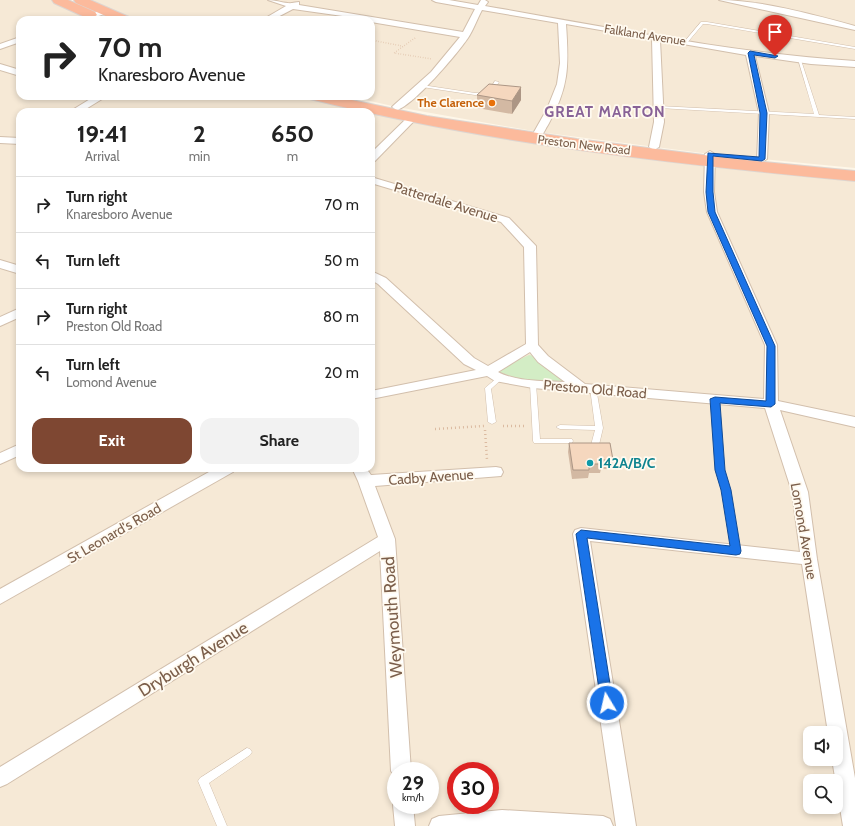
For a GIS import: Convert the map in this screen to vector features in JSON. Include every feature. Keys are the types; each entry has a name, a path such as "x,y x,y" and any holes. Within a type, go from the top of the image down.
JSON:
{"highway":[{"path":"58,0 99,16"},
{"path":"80,0 99,16"},
{"name":"Preston New Road","path":"333,100 368,108"},
{"name":"Preston New Road","path":"366,100 537,135 654,147 710,158 762,159 855,168"},
{"name":"Preston New Road","path":"375,110 412,118 855,176"}],"street":[{"path":"272,0 292,6 352,16"},
{"path":"273,16 301,0"},
{"name":"Falkland Avenue","path":"436,0 750,53 799,60 855,64"},
{"path":"397,107 422,86 447,61 486,0"},
{"path":"723,0 761,3 855,28"},
{"path":"375,20 465,35"},
{"path":"537,135 556,101 561,87 563,75 562,22"},
{"path":"654,147 659,122 656,37"},
{"path":"0,47 16,41"},
{"path":"750,53 764,113 762,159"},
{"path":"0,67 16,72"},
{"path":"81,108 95,100"},
{"path":"375,155 412,118"},
{"path":"0,140 16,140"},
{"name":"Lomond Avenue","path":"710,158 712,212 771,346 771,404 800,492 809,559 853,826"},
{"name":"Patterdale Avenue","path":"375,181 505,220 530,246 532,346"},
{"path":"0,264 16,269"},
{"name":"Preston Old Road","path":"375,277 382,281 469,361 494,375 533,384 771,404 855,422"},
{"path":"0,322 16,314"},
{"path":"375,394 494,375 532,346 543,359 587,388"},
{"path":"0,459 16,451"},
{"name":"St Leonard's Road","path":"0,597 221,472"},
{"name":"Cadby Avenue","path":"362,475 492,473"},
{"name":"Weymouth Road","path":"362,475 387,539 400,762"},
{"path":"626,826 581,534 809,559"},
{"name":"Dryburgh Avenue","path":"0,778 387,539"},
{"path":"404,814 405,826"},
{"path":"439,826 502,820 603,826"}],"lane":[{"path":"686,42 702,23 855,48"},
{"path":"799,60 817,116"},
{"path":"422,86 475,94 489,93 497,82"},
{"path":"658,107 855,118"},
{"path":"492,422 488,388 494,375"},
{"path":"533,384 537,441 569,441"},
{"path":"587,388 599,428 594,445"},
{"path":"715,399 720,470 726,490 736,551"},
{"path":"560,427 599,428"},
{"path":"222,826 203,781 247,752"}],"path":[{"path":"425,28 394,53 447,61"},
{"path":"375,41 403,46"},
{"path":"435,429 485,426 492,473"}],"shaded area":[{"path":"0,0 58,0 93,16 16,16 16,100 333,100 368,108 16,108 16,472 375,472 375,110 412,118 855,176 855,826 0,826"},
{"path":"80,0 855,0 855,168 710,154 539,132 397,107 366,100 375,100 375,16 116,16"}],"green space":[{"path":"529,355 535,356 565,382 532,381 499,372 503,367"}],"building":[{"path":"489,84 521,87 512,101 477,95"},
{"path":"569,443 610,443 613,460 601,460 602,464 589,464 589,470 573,470"}],"place":[{"name":"The Clarence","path":"492,103"},
{"name":"142A/B/C","path":"590,463"}],"district":[{"name":"GREAT MARTON","path":"605,112"}],"route":[{"path":"607,703 581,534 736,551 726,490 720,470 715,399 771,404 771,346 712,212 710,192 710,154 762,159 764,113 750,53 775,56"}]}
